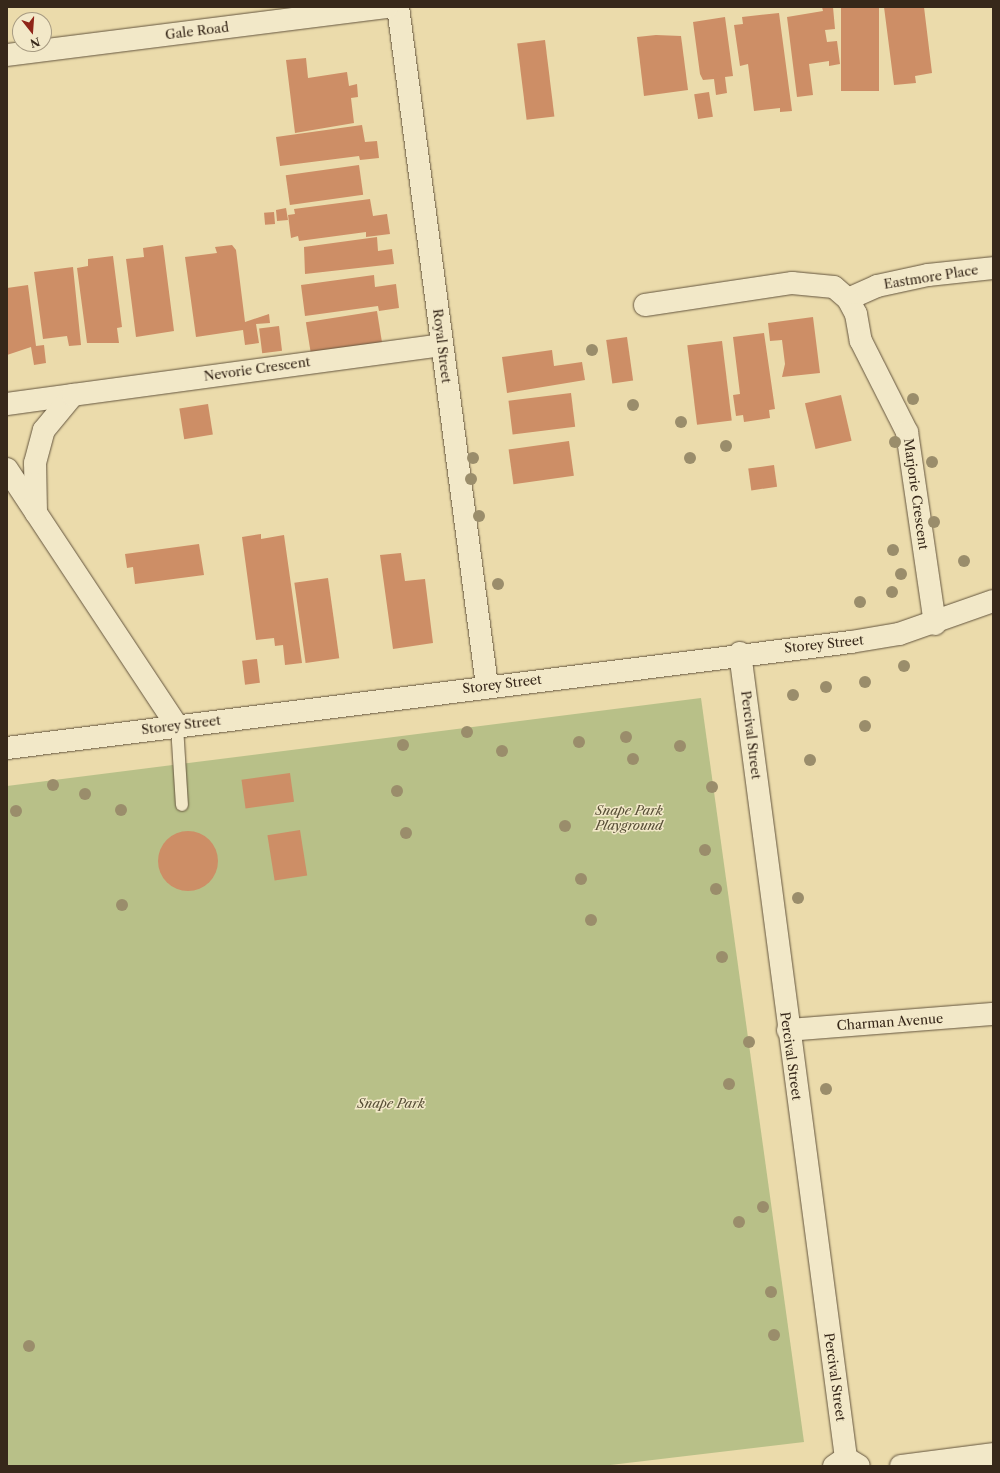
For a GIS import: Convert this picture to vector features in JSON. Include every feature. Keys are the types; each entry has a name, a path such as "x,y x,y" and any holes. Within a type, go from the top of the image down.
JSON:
{"street":[{"name":"Gale Road","path":"7,55 386,7"},
{"name":"Royal Street","path":"398,7 487,686"},
{"name":"Eastmore Place","path":"848,299 877,286 899,281 993,268"},
{"name":"Marjorie Crescent","path":"645,305 792,283 834,287 848,299 856,314 861,341 907,432 935,624"},
{"name":"Nevorie Crescent","path":"7,404 442,345"},
{"path":"36,513 35,463 44,430 74,395"},
{"path":"7,469 177,726"},
{"name":"Storey Street","path":"7,748 740,653 858,641 935,624 993,601"},
{"name":"Percival Street","path":"740,653 788,1030 846,1463"},
{"name":"Charman Avenue","path":"788,1030 993,1014"},
{"path":"901,1466 993,1454"}],"lane":[{"path":"177,726 182,805"}],"green space":[{"name":"Snape Park","path":"701,698 804,1442 602,1466 7,1466 7,786"}],"building":[{"path":"822,7 833,7 835,29 825,30 827,42 837,41 840,64 829,66 829,61 809,64 813,95 797,97 787,17 823,11"},
{"path":"841,7 879,7 879,91 841,91"},
{"path":"884,7 924,7 932,73 915,76 916,83 894,85"},
{"path":"779,13 792,111 780,112 780,108 754,111 748,64 740,66 734,25 743,24 742,17"},
{"path":"725,17 733,76 725,77 727,93 716,95 714,79 703,80 700,74 693,22"},
{"path":"656,35 681,36 688,90 644,96 637,37"},
{"path":"545,40 554,116 527,120 517,43"},
{"path":"306,58 308,78 347,72 349,86 357,84 358,97 351,98 354,123 295,133 286,60"},
{"path":"709,92 713,117 698,119 694,94"},
{"path":"362,125 365,142 377,141 379,158 360,160 359,156 280,166 276,137"},
{"path":"359,165 363,195 290,205 286,175"},
{"path":"370,199 373,216 387,214 390,234 366,237 366,232 299,241 298,236 291,238 288,215 295,214 294,209"},
{"path":"286,208 288,220 277,221 276,210"},
{"path":"274,212 275,224 265,225 264,213"},
{"path":"377,237 378,251 392,249 394,264 305,274 304,247"},
{"path":"163,245 174,331 136,337 126,259 144,257 143,248"},
{"path":"232,245 236,250 245,322 269,314 270,323 256,324 259,343 245,345 243,330 196,337 185,257 217,253 215,247"},
{"path":"113,256 122,327 117,328 119,343 87,343 77,268 88,266 88,259"},
{"path":"73,267 81,345 69,346 67,336 43,339 34,272"},
{"path":"374,275 375,287 396,284 399,308 379,311 378,306 305,316 301,285"},
{"path":"28,285 36,346 44,345 46,363 34,365 31,347 7,355 7,288"},
{"path":"377,311 382,343 311,354 306,322"},
{"path":"813,317 820,373 782,377 785,364 782,340 770,341 768,323"},
{"path":"279,326 282,351 262,353 259,328"},
{"path":"764,333 775,409 769,410 770,418 744,422 743,415 736,416 733,395 740,394 733,337"},
{"path":"627,337 633,381 612,383 606,340"},
{"path":"722,341 732,420 697,425 687,345"},
{"path":"552,350 554,366 582,362 585,380 507,393 502,357"},
{"path":"571,393 575,427 513,434 508,401"},
{"path":"841,395 852,441 816,449 805,403"},
{"path":"208,404 213,435 184,439 179,409"},
{"path":"569,441 574,476 513,484 509,449"},
{"path":"774,465 777,487 751,490 748,469"},
{"path":"261,534 261,539 284,535 302,663 285,665 283,645 275,646 274,638 256,640 242,537"},
{"path":"199,544 204,575 135,584 133,567 127,568 125,554"},
{"path":"401,553 405,581 425,579 433,643 393,649 380,555"},
{"path":"328,578 339,658 306,663 294,583"},
{"path":"257,659 260,683 245,685 242,661"},
{"path":"290,773 294,802 246,809 241,780"},
{"path":"300,830 307,875 275,881 267,835"},
{"path":"188,831 205,836 213,844 218,861 213,878 205,886 188,891 171,886 163,878 158,861 163,844 171,836"}],"park label":[{"name":"Snape Park Playground","path":"629,818"}]}
